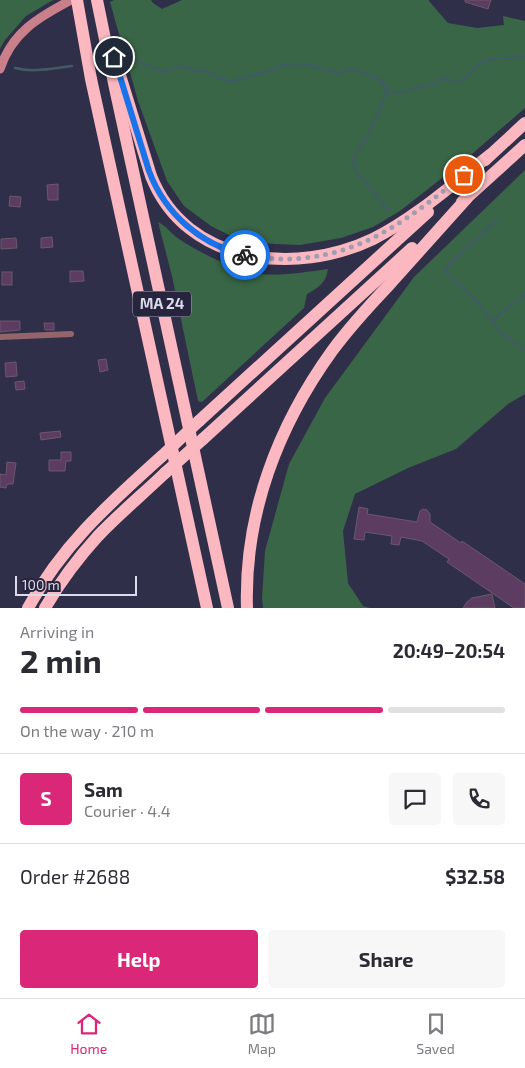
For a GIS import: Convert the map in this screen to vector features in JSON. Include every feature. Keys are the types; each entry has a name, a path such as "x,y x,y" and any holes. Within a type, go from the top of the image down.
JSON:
{"highway":[{"name":"MA 24","path":"77,0 93,88 207,608"},
{"name":"MA 24","path":"97,0 228,608"},
{"path":"97,0 149,171 157,190 169,208 187,226 206,240 226,249 248,256 278,259 316,256 352,248 401,223 490,155"},
{"path":"28,608 54,566 82,531 104,509 525,123"},
{"path":"45,608 62,581 89,546 110,525 525,145"},
{"path":"246,608 249,554 264,482 286,426 300,400 324,363 351,327 467,198"}],"street":[{"path":"0,69 10,46 20,34 32,23 71,0"},
{"path":"0,337 71,334"}],"green space":[{"path":"0,0 53,0 26,16 5,40 0,49"},
{"path":"114,0 151,0 162,9 182,0 429,0 448,23 477,28 504,25 503,16 525,21 525,108 465,160 400,211 373,227 341,238 300,245 253,243 231,236 211,226 184,206 167,181 138,101 110,2"},
{"path":"525,170 525,394 508,404 456,449 408,468 355,494 343,531 348,583 363,606 370,608 263,608 265,551 289,464 325,398 414,277"},
{"path":"158,222 176,237 197,250 218,261 251,272 278,274 328,269 321,284 307,294 304,308 202,402 198,401 172,276"}],"building":[{"path":"465,0 491,0 488,9 465,2"},
{"path":"58,184 58,200 48,200 47,185"},
{"path":"10,196 21,197 20,207 9,206"},
{"path":"52,237 53,247 41,248 41,238"},
{"path":"16,238 17,248 1,249 1,239"},
{"path":"70,271 83,271 84,281 70,282"},
{"path":"2,272 12,272 12,285 2,285"},
{"path":"0,321 20,321 20,330 0,332"},
{"path":"44,323 54,323 54,330 45,330"},
{"path":"106,359 108,370 100,372 98,360"},
{"path":"16,362 17,376 6,377 5,363"},
{"path":"24,381 25,389 16,390 15,382"},
{"path":"60,431 61,437 41,440 40,433"},
{"path":"61,452 71,452 71,461 66,461 65,471 49,471 49,460 61,460"},
{"path":"7,462 16,463 13,484 7,484 6,488 0,487 0,474 6,475"},
{"path":"359,507 368,509 367,514 417,522 420,511 423,509 427,510 430,514 430,522 461,543 462,541 525,584 525,608 514,608 447,562 449,559 422,541 401,537 399,545 391,544 392,536 365,532 364,540 354,539"},
{"path":"492,594 495,608 463,608 472,598"}],"waterway":[{"path":"124,54 164,72 180,66 197,71 206,71 229,82 280,66 296,64 340,73 350,69 361,71 382,81 386,88 384,98 367,137 354,158 354,167 388,211"},
{"path":"386,91 407,92 414,88 435,84 441,79 461,80 486,60 525,56"},
{"path":"15,68 36,70 72,66"},
{"path":"496,221 444,270 480,305 501,333 525,351"},
{"path":"492,322 505,309 525,295"}],"way so far":[{"path":"245,255 270,259 293,259 308,258 352,248 401,223 464,175"}],"route":[{"path":"114,57 149,171 163,200 181,221 206,240 233,252 245,255"}]}
